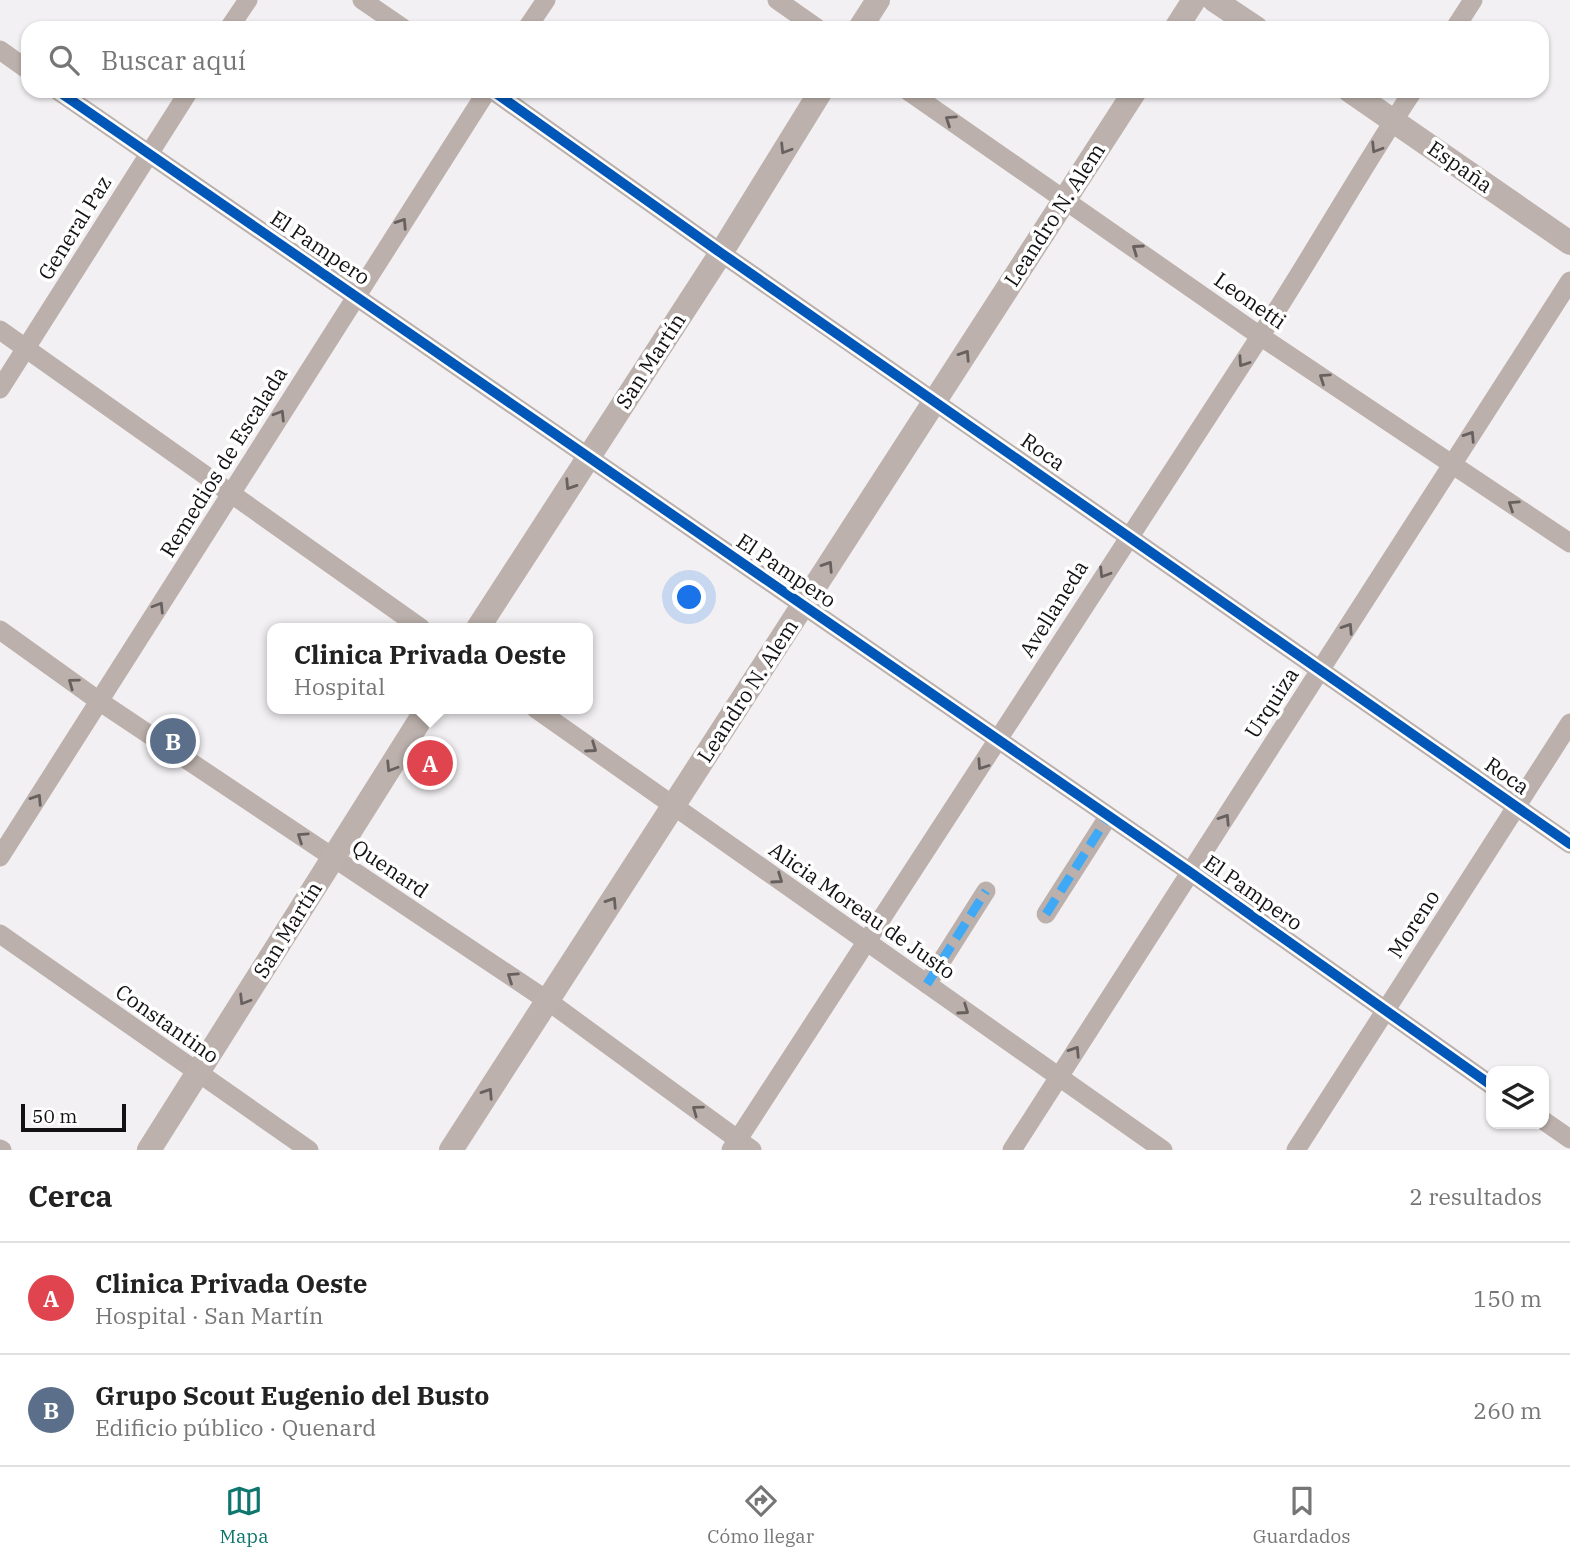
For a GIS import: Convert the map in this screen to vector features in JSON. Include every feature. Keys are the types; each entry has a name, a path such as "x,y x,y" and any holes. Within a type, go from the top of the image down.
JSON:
{"main road":[{"path":"864,21 878,0"},
{"path":"1180,21 1194,0"},
{"path":"1214,0 1246,21"},
{"name":"San Martín","path":"481,623 721,253 817,98"},
{"name":"Leandro N. Alem","path":"451,1150 1130,98"},
{"name":"España","path":"1361,98 1570,243"},
{"name":"San Martín","path":"149,1150 425,714"}],"street":[{"path":"234,21 248,0"},
{"path":"362,0 393,21"},
{"path":"532,21 545,0"},
{"path":"778,0 807,21"},
{"path":"1460,21 1473,0"},
{"path":"0,50 21,65"},
{"name":"El Pampero","path":"68,98 1190,872 1486,1082"},
{"name":"General Paz","path":"0,389 184,98"},
{"name":"Remedios de Escalada","path":"0,857 354,295 482,98"},
{"name":"Roca","path":"503,98 1570,844"},
{"name":"Leonetti","path":"918,98 1260,336 1570,543"},
{"name":"Avellaneda","path":"740,1147 865,941 998,742 1127,535 1260,336 1408,98"},
{"name":"Urquiza","path":"1012,1150 1570,281"},
{"path":"0,330 414,623"},
{"name":"Quenard","path":"0,630 99,701 548,1001 740,1147"},
{"name":"Alicia Moreau de Justo","path":"543,714 1163,1150"},
{"name":"Moreno","path":"1296,1150 1570,723"},
{"path":"1046,914 1108,817"},
{"path":"927,984 986,891"},
{"name":"Constantino","path":"0,934 309,1150"},
{"path":"1549,1124 1570,1139"}],"marked path":[{"path":"1046,914 1108,817"},
{"path":"927,984 986,891"}],"cycle path":[{"path":"68,98 1190,872 1486,1081"},
{"path":"503,98 1570,844"}],"place":[{"name":"Grupo Scout Eugenio del Busto","path":"173,741"},
{"name":"Clinica Privada Oeste","path":"430,763"}]}
